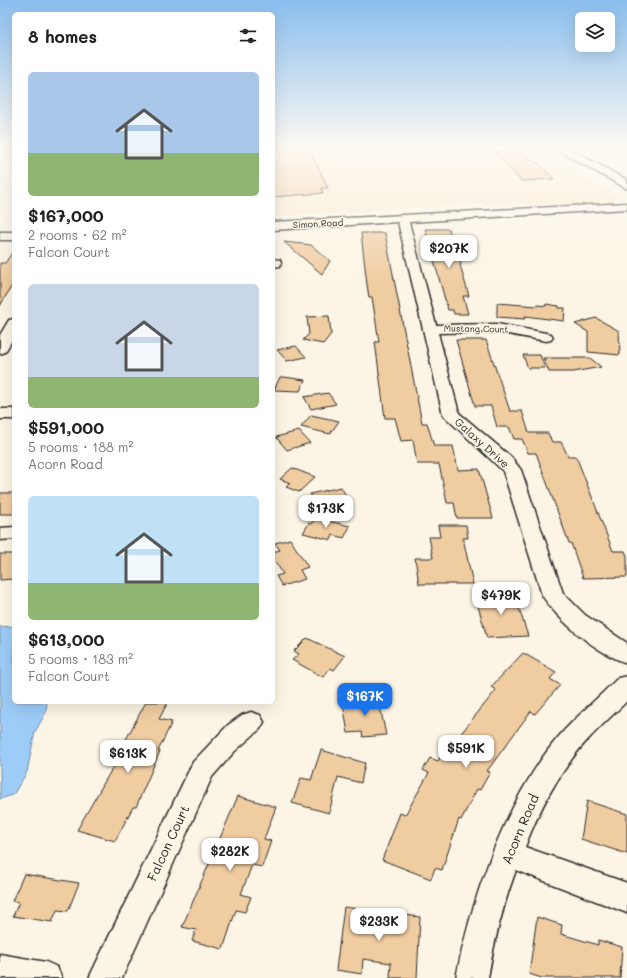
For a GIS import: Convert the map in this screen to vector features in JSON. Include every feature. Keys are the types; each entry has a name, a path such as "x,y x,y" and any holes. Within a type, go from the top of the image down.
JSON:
{"street":[{"name":"Simon Road","path":"275,226 627,206"},
{"name":"Galaxy Drive","path":"403,219 451,415 505,461 512,470 553,595 563,610 575,620 627,654"},
{"path":"0,236 12,236"},
{"name":"Mustang Court","path":"429,329 497,328 546,336"},
{"path":"0,349 12,329"},
{"path":"0,414 12,414"},
{"path":"0,534 12,533"},
{"name":"Acorn Road","path":"472,978 478,945 491,896 523,816 537,790 558,757 575,737 627,684"},
{"name":"Falcon Court","path":"105,978 202,770 222,746 236,733 252,722"},
{"path":"508,854 627,898"},
{"path":"0,970 46,978"}],"shaded area":[{"path":"275,194 613,194 617,196 613,202 542,205 494,204 275,216"}],"water":[{"path":"12,626 12,704 47,704 46,712 35,732 27,772 13,795 0,799 0,627"}],"building":[{"path":"275,194 315,194 275,197"},
{"path":"425,229 449,229 461,265 469,296 463,296 468,314 454,314 453,310 448,310"},
{"path":"361,233 385,233 422,423 427,423 434,446 453,446 458,470 479,469 493,518 457,518 454,503 447,503 439,464 417,464 413,440 401,441 395,418 385,418 375,342 379,342 372,297 369,297 367,285"},
{"path":"284,242 311,245 330,261 322,274"},
{"path":"12,253 12,285 0,306 0,263 5,263"},
{"path":"497,303 537,306 546,306 546,304 559,306 559,308 565,308 564,321 525,316 525,319 497,317"},
{"path":"329,316 331,334 323,344 303,340 309,334 307,317"},
{"path":"596,318 619,331 620,355 588,352 588,332 575,324"},
{"path":"456,340 486,340 510,411 522,411 529,433 548,433 552,442 561,442 568,456 576,456 613,551 625,551 627,556 627,577 583,578 536,453 528,453 522,439 514,439 509,427 497,427 491,406 475,406"},
{"path":"296,346 306,357 287,361 277,350"},
{"path":"523,355 540,355 545,368 528,368"},
{"path":"543,358 590,358 601,367 573,372 549,372"},
{"path":"280,377 305,380 300,391 275,390"},
{"path":"328,393 336,404 311,409 304,397"},
{"path":"311,415 339,421 330,434 301,427"},
{"path":"299,431 310,443 287,450 276,437"},
{"path":"292,468 315,477 299,492 286,487 290,483 280,479"},
{"path":"341,487 352,506 321,512 310,494"},
{"path":"0,493 12,493 12,514 0,514"},
{"path":"315,518 350,526 344,538 333,535 331,540 303,533 309,523 311,524"},
{"path":"438,525 466,525 468,538 463,538 473,584 419,584 415,558 433,558 429,537 440,537"},
{"path":"290,539 308,567 300,570 305,579 282,586 276,576 283,574 275,561 275,551 280,550 275,543"},
{"path":"0,554 12,554 12,579 0,580"},
{"path":"514,593 528,636 487,638 475,595"},
{"path":"307,638 345,656 334,670 330,668 323,677 292,660 299,654 294,651"},
{"path":"523,653 556,672 550,679 560,685 535,714 531,711 487,771 490,772 480,790 477,789 461,820 459,819 442,870 435,868 431,879 382,860 400,813 405,815 429,773 423,770 430,758 438,761 444,751 446,752 496,690 491,687"},
{"path":"378,697 386,735 363,737 362,732 348,733 343,704 354,703 353,698"},
{"path":"145,704 167,704 159,719 172,722 158,751 160,751 136,807 133,807 115,841 77,830 117,760 108,758 117,741 124,743"},
{"path":"321,750 365,763 361,783 338,777 329,813 292,803 301,778 311,780"},
{"path":"238,796 276,807 264,839 271,841 262,867 252,865 241,894 251,897 245,912 236,910 223,949 192,941 196,930 182,927"},
{"path":"587,801 627,814 627,854 581,839"},
{"path":"24,874 79,883 68,911 57,910 52,922 13,916 19,902 12,901"},
{"path":"344,907 420,917 417,978 390,978 391,963 363,959 362,974 336,970"},
{"path":"537,917 562,925 561,934 598,945 598,940 622,947 620,978 542,978 529,974"}]}
